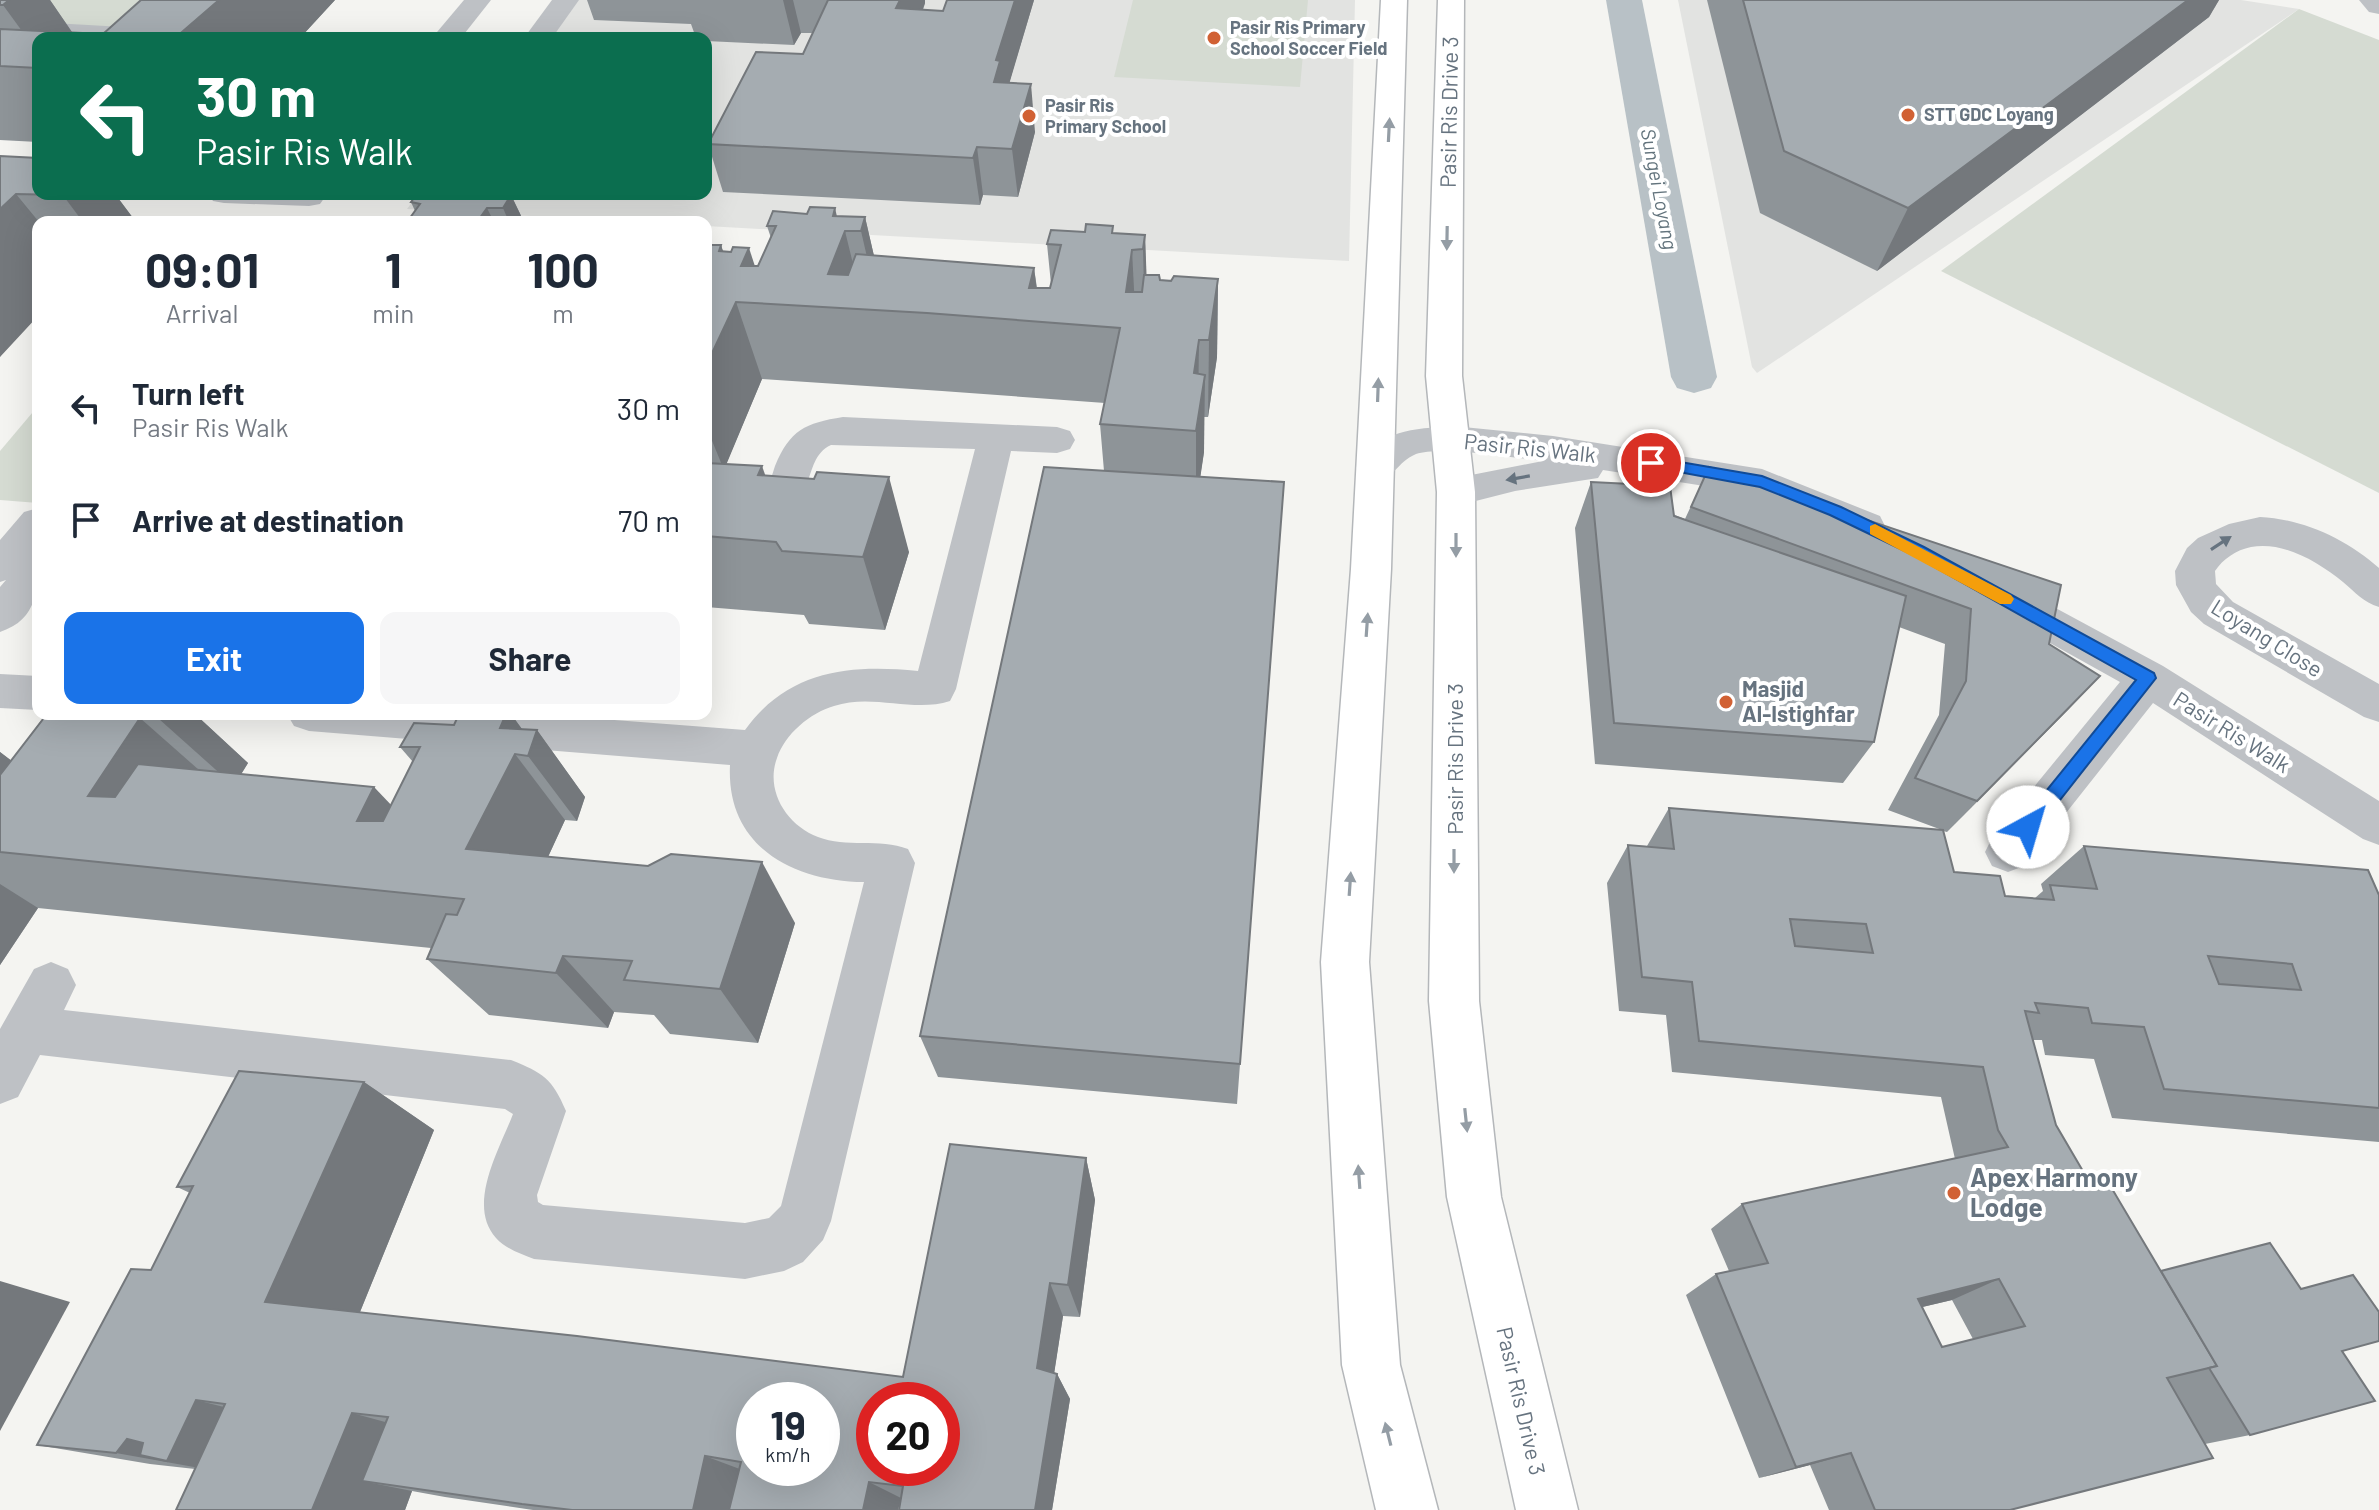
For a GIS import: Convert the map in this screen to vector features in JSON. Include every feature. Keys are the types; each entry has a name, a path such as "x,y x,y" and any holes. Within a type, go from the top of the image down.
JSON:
{"main road":[{"path":"1394,0 1375,468 1345,962 1371,1365 1407,1510"},
{"name":"Pasir Ris Drive 3","path":"1451,0 1444,376 1453,439 1456,492 1454,1001 1474,1197 1547,1510"}],"street":[{"path":"451,32 478,0"},
{"path":"542,32 566,0"},
{"path":"2372,0 2379,6"},
{"path":"0,28 126,32"},
{"path":"294,216 307,200"},
{"path":"712,508 733,509 761,504 785,490 802,445 818,434 843,430 1057,440"},
{"path":"29,1030 511,1085 530,1095 540,1111 510,1195 514,1218 534,1232 745,1251 784,1243 804,1221 892,863 818,858 798,850 775,834 757,812 750,785 756,749 771,726 792,705 823,691 883,684 935,689 996,438"},
{"name":"Pasir Ris Walk","path":"1375,468 1407,442 1453,439 1651,463 1762,482 1836,511 1905,544"},
{"path":"1456,492 1515,478 1651,463"},
{"path":"0,567 32,529"},
{"name":"Loyang Close","path":"2379,592 2324,548 2273,532 2244,533 2220,540 2198,562 2195,578 2205,601 2231,620 2379,705"},
{"path":"0,616 32,576"},
{"name":"Pasir Ris Walk","path":"1972,581 2148,678 2379,825"},
{"path":"2008,852 2148,678"},
{"path":"0,691 32,693"},
{"path":"386,720 756,749"},
{"path":"0,1079 51,985"}],"shaded area":[{"path":"0,0 179,0 149,32 0,25"},
{"name":"Pasir Ris Primary School","path":"561,0 1355,0 1349,261 712,226 712,216 531,216 407,209 414,200 712,200 712,32 537,32"},
{"name":"Pasir Ris Primary School Soccer Field","path":"1133,0 1308,0 1300,87 1114,77"},
{"name":"STT GDC Loyang","path":"1678,0 2241,0 2299,9 1757,373 1752,367"},
{"path":"2299,9 2379,40 2379,493 1941,271"},
{"path":"32,413 32,503 0,500 0,451"}],"building":[{"path":"141,0 219,0 182,32 105,32"},
{"path":"828,0 900,0 896,8 943,11 947,0 1015,0 996,60 1000,61 994,82 1031,84 1012,149 977,147 973,158 712,144 712,136 756,52 803,54"},
{"name":"STT GDC Loyang","path":"1743,0 2188,0 1908,208 1784,151"},
{"path":"0,29 62,32 32,32 32,68 0,66"},
{"path":"0,156 32,158 32,194 16,194 0,209"},
{"path":"508,200 503,208 487,208 481,216 411,216 420,204 411,202"},
{"path":"810,207 835,208 833,216 865,217 861,231 845,231 828,274 848,275 856,254 1034,268 1029,288 1050,288 1061,245 1047,244 1051,230 1085,232 1086,224 1113,226 1112,233 1145,235 1143,249 1132,250 1126,292 1142,292 1144,275 1159,275 1160,280 1171,281 1174,276 1218,279 1209,340 1199,340 1194,373 1205,375 1196,431 1100,424 1120,328 736,302 712,353 712,245 721,245 719,251 731,252 733,247 749,248 741,266 758,266 776,226 767,226 773,211 807,214"},
{"path":"712,463 762,466 758,475 814,479 817,472 889,477 863,557 782,551 776,542 712,537"},
{"path":"1044,467 1284,482 1240,1064 920,1036"},
{"path":"1709,467 2061,585 2049,644 2100,676 1977,801 1915,778 1966,681 1971,609 1691,507"},
{"name":"Masjid Al-Istighfar","path":"1591,482 1670,486 1674,516 1906,596 1874,742 1614,723"},
{"path":"42,720 139,720 88,796 115,797 138,764 374,787 357,821 383,821 420,747 400,747 414,723 454,725 456,720 503,720 500,728 537,730 528,756 515,754 466,849 648,866 671,854 762,862 720,989 624,980 632,961 563,956 556,973 427,959 446,914 457,915 464,899 0,852 0,775"},
{"name":"Apex Harmony Lodge","path":"1669,808 1943,830 1954,872 2000,876 2005,896 2054,900 2050,885 2097,889 2084,846 2368,870 2379,895 2379,1108 2164,1089 2144,1027 2092,1023 2088,1008 2035,1003 2039,1013 2025,1011 2056,1125 2094,1190 2111,1187 2217,1366 2167,1378 2213,1458 2010,1510 1875,1510 1851,1453 1796,1467 1716,1274 1768,1263 1742,1204 2008,1147 1998,1130 1983,1067 1699,1041 1692,982 1642,977 1628,845 1674,849","holes":["1790,919 1866,924 1873,953 1795,946","2208,956 2292,964 2301,990 2219,984","1999,1279 2025,1326 1942,1347 1918,1299"]},
{"path":"239,1071 364,1082 265,1302 577,1336 903,1377 950,1144 1086,1158 1068,1285 1050,1283 1037,1368 1057,1374 1035,1510 899,1510 903,1486 960,1486 960,1382 856,1382 856,1486 868,1486 863,1510 729,1510 736,1482 736,1486 840,1486 840,1382 736,1382 736,1461 705,1456 693,1510 572,1510 362,1481 388,1417 352,1413 312,1510 176,1510 225,1404 196,1400 167,1461 140,1455 143,1443 127,1439 116,1453 37,1445 131,1269 151,1270 193,1186 177,1187"},
{"path":"2270,1243 2301,1289 2353,1275 2379,1312 2379,1341 2342,1351 2375,1401 2250,1435 2209,1368 2217,1366 2161,1271"}],"waterway":[{"name":"Sungei Loyang","path":"1624,0 1694,377"}],"slow traffic":[{"path":"1875,530 2006,599"}],"place":[{"name":"Pasir Ris Primary School Soccer Field","path":"1214,38"},
{"name":"STT GDC Loyang","path":"1908,115"},
{"name":"Pasir Ris Primary School","path":"1029,116"},
{"name":"Masjid Al-Istighfar","path":"1726,702"},
{"name":"Apex Harmony Lodge","path":"1954,1193"}],"route":[{"path":"1651,463 1762,482 1836,511 1919,551 2148,678 2028,827"}]}
